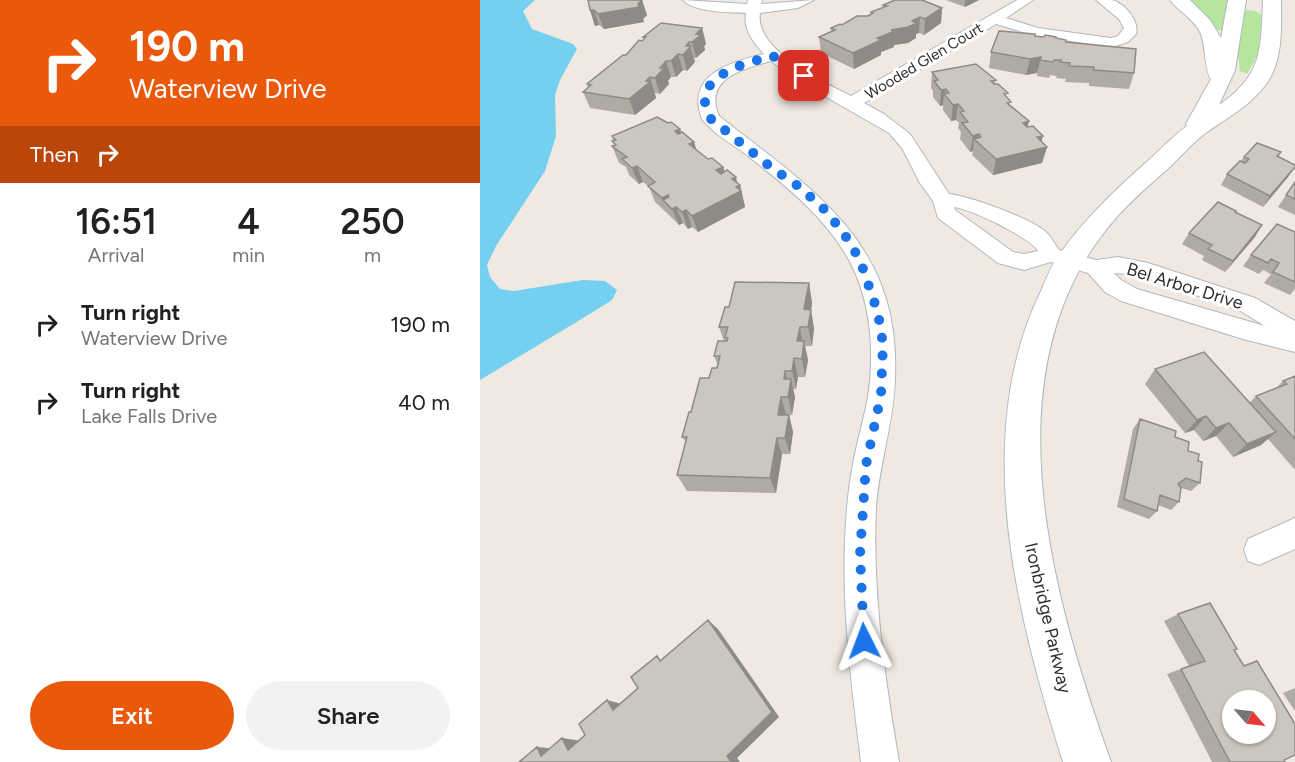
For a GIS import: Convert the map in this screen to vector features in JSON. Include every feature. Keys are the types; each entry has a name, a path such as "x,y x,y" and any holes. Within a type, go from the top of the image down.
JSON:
{"street":[{"path":"690,0 712,7 753,4 795,6 807,0"},
{"name":"Wooded Glen Court","path":"853,102 1026,0"},
{"path":"995,19 1036,32 1112,43 1124,40 1130,36 1132,31 1128,22 1121,13 1103,0"},
{"path":"1179,0 1193,11 1211,33 1216,47 1219,86"},
{"name":"Ironbridge Parkway","path":"1191,134 1219,86 1225,70 1237,0"},
{"name":"Ironbridge Parkway","path":"1087,762 1057,672 1040,600 1029,536 1023,462 1025,399 1034,346 1049,301 1072,261 1105,214 1191,134 1244,97 1261,75 1268,58 1272,0"},
{"name":"Bel Arbor Drive","path":"753,4 749,19 752,31 773,56 787,68 853,102 894,128 912,145 933,190 943,200 945,213 1006,258 1024,262 1072,261 1140,267 1247,304 1295,333"},
{"path":"773,56 742,64 716,79 704,99 705,110 711,119 822,207 843,232 860,260 878,313 883,344 881,395 866,465 860,554 865,662 880,762"},
{"path":"943,200 963,202 1029,231 1072,261 1129,295 1243,330 1295,343"},
{"path":"1259,550 1295,533"}],"green space":[{"path":"1188,0 1229,0 1228,31 1218,30 1202,11"},
{"path":"1244,10 1255,11 1262,15 1258,54 1247,74 1240,71 1237,48"}],"water":[{"path":"480,0 535,0 523,11 532,29 573,44 577,49 560,80 555,95 556,136 545,171 496,246 487,265 490,277 500,289 514,291 583,280 605,281 617,290 612,300 480,380"}],"building":[{"path":"588,0 642,0 638,4 639,7 598,14 590,10"},
{"path":"895,0 922,0 942,8 925,19 920,17 912,21 917,23 908,27 891,30 895,31 877,38 881,40 853,53 819,37 835,30 831,28 842,25 857,16 868,16 873,13 871,12"},
{"path":"661,23 702,28 696,34 701,35 689,42 686,46 691,46 683,55 678,54 671,61 666,61 660,68 664,68 655,78 650,77 646,81 650,82 629,99 583,92 591,85 587,84 626,55 639,40 642,41 646,37 643,37"},
{"path":"999,31 1044,37 1045,35 1066,40 1066,42 1136,49 1134,73 1094,70 1094,67 1069,66 1070,63 1060,62 1061,60 1053,62 1040,60 1041,57 1030,59 991,52"},
{"path":"976,64 996,80 991,81 994,84 998,84 1008,93 1004,94 1011,102 1007,103 1029,121 1023,123 1027,127 1033,126 1043,136 1037,137 1047,147 996,159 974,139 981,137 979,134 973,136 962,123 968,122 960,112 964,111 958,104 953,105 944,94 949,93 946,89 941,90 934,81 938,80 932,72"},
{"path":"657,117 668,123 671,122 680,129 675,131 678,134 682,132 694,142 689,144 723,167 716,170 721,174 727,170 736,177 732,179 740,185 736,187 741,191 692,216 686,210 682,212 676,207 672,209 663,200 669,197 668,195 662,198 648,186 655,182 637,166 632,168 622,159 627,157 612,146 616,145 612,141 616,140 612,136"},
{"path":"1257,143 1281,152 1277,156 1295,165 1270,196 1227,174 1240,161 1245,163 1249,159 1244,157"},
{"path":"1295,182 1295,199 1286,195"},
{"path":"1218,202 1262,225 1233,261 1208,249 1212,245 1189,233"},
{"path":"1277,224 1295,232 1295,282 1273,272 1279,263 1271,259 1268,263 1251,255"},
{"path":"735,282 809,283 804,309 811,310 808,327 800,327 797,341 804,341 802,359 794,358 792,371 785,371 784,379 791,379 788,397 781,397 778,415 789,415 785,438 777,438 770,478 677,475 687,437 682,437 700,378 709,378 712,368 717,368 720,356 714,356 718,341 727,341 728,338 725,337 728,327 719,327 725,307 729,307"},
{"path":"1204,352 1276,432 1247,444 1229,423 1216,428 1206,416 1197,420 1155,369"},
{"path":"1295,376 1295,439 1256,396 1287,384 1283,381"},
{"path":"1140,419 1176,431 1175,437 1189,442 1188,451 1199,454 1198,461 1202,462 1200,483 1186,478 1178,484 1181,488 1179,502 1160,495 1157,511 1124,499"},
{"path":"1210,603 1237,649 1234,650 1244,666 1257,661 1274,690 1222,690 1222,744 1276,744 1276,692 1295,724 1295,755 1284,760 1285,762 1230,762 1181,669 1205,661 1178,614"},
{"path":"708,620 772,712 727,756 731,762 519,762 537,747 541,756 562,738 568,750 585,735 579,724 607,700 613,710 638,688 631,677 657,656 660,661"}],"route":[{"path":"804,76 787,68 773,56 742,64 716,79 704,99 705,110 711,119 822,207 843,232 860,260 868,279 878,313 883,344 881,395 866,465 860,554 864,641"}]}
